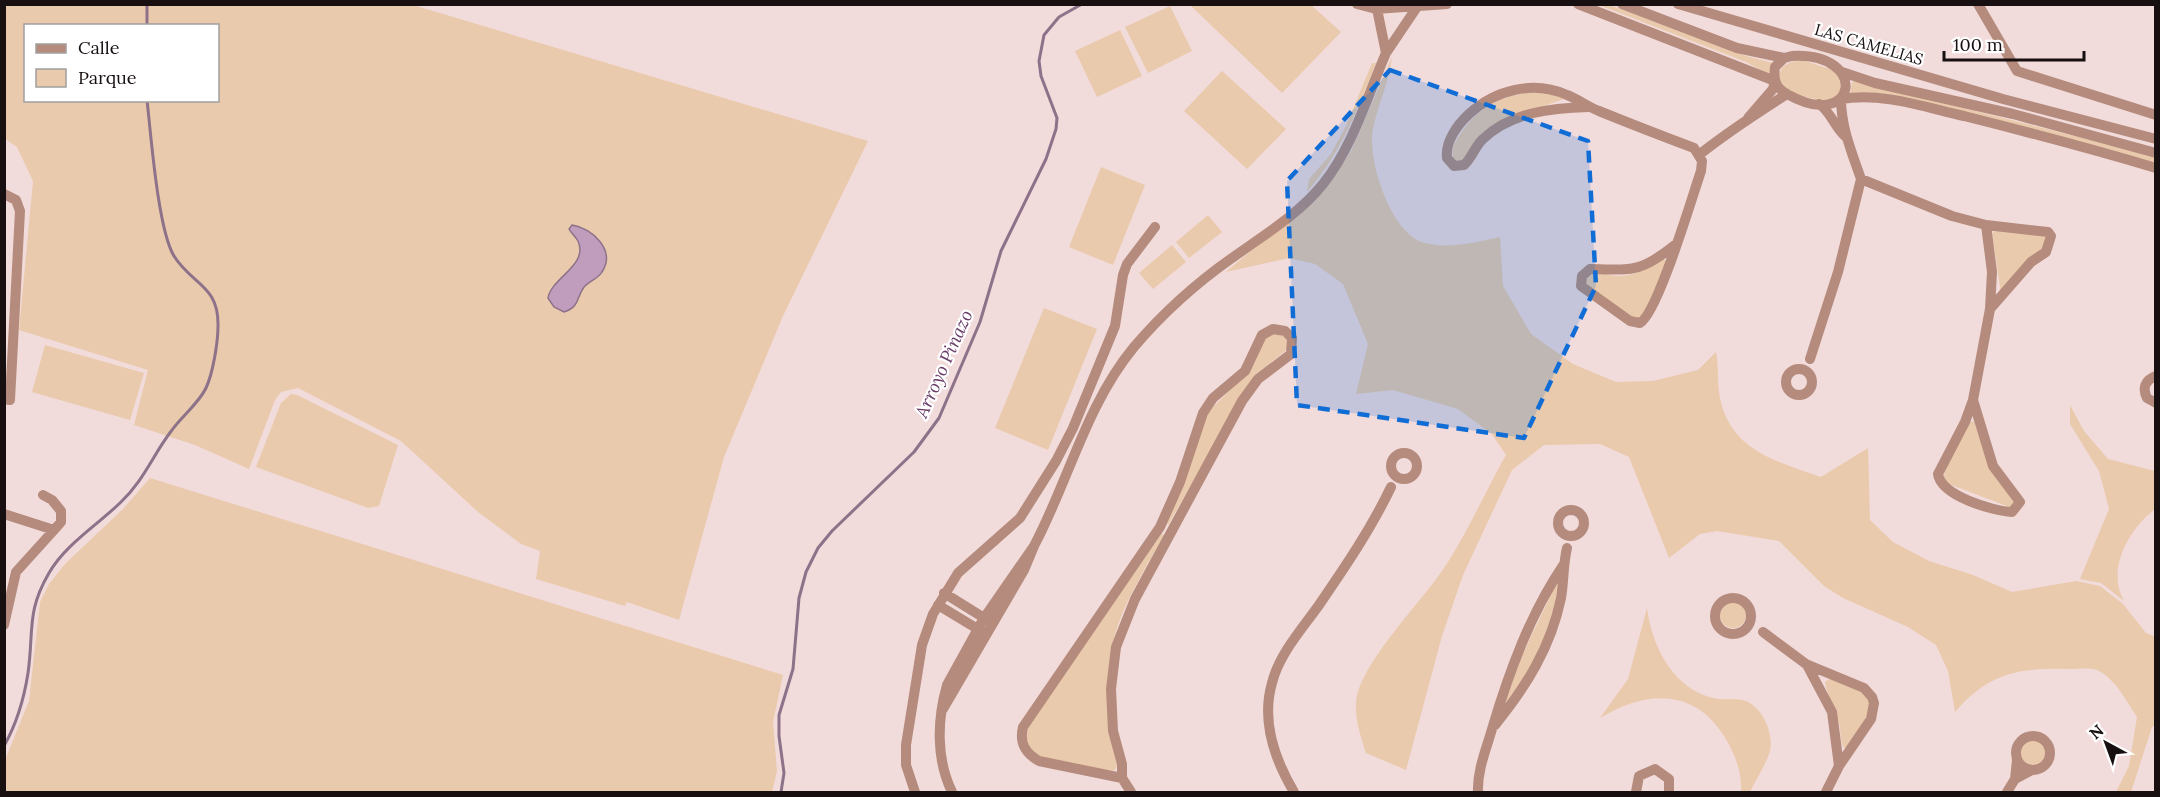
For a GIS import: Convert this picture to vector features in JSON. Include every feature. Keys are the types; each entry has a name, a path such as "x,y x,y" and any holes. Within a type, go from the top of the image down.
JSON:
{"street":[{"path":"1357,4 1376,7 1447,4"},
{"path":"1578,4 1775,81 1787,94 1819,105 1826,110 1838,130 1846,137"},
{"path":"1622,4 1737,48 1784,58 1812,57 1842,72 1875,83 2013,114 2156,153"},
{"name":"LAS CAMELIAS","path":"1678,4 2003,99 2156,139"},
{"path":"1978,4 2017,71 2156,115"},
{"path":"952,792 941,760 943,708 947,685 988,620 1024,570 1093,412 1121,365 1154,326 1184,297 1232,258 1288,219 1322,186 1349,142 1386,53 1419,6"},
{"path":"1376,7 1386,53"},
{"path":"1700,154 1748,118 1773,89 1776,67 1784,58"},
{"path":"1810,359 1787,376 1786,385 1791,393 1800,395 1808,392 1812,384 1810,359 1838,272 1861,179 1846,137 1841,99 1847,83 1842,72"},
{"path":"1589,107 1544,111 1515,118 1484,138 1464,165 1454,166 1447,158 1451,138 1464,118 1486,100 1512,90 1539,87 1552,90 1694,148 1700,154 1701,171 1675,245 1653,307 1647,317 1640,323 1625,319 1581,286 1582,276 1590,269 1635,269 1653,261 1675,245"},
{"path":"1748,118 1763,112 1787,94"},
{"path":"1819,105 1831,104 1841,99 1876,97 2058,140 2156,168"},
{"path":"1861,179 1934,211 1986,225 2048,232 2051,236 2046,252 2024,269 1990,309"},
{"path":"4,194 16,200 20,211 10,312 10,400 4,399"},
{"path":"1973,400 1993,466 2020,501 2019,506 2012,512 1953,494 1939,480 1941,467 1965,422 1973,400 1990,309 1992,272 1986,225"},
{"path":"915,792 906,765 906,745 922,645 938,605 958,573 1014,525 1056,461 1073,428 1115,326 1123,275 1127,264 1155,227"},
{"path":"1122,778 1039,761 1025,749 1021,736 1027,718 1160,527 1177,490 1199,423 1208,405 1245,371 1262,335 1272,328 1285,331 1292,338 1291,354 1251,387 1134,599 1116,647 1111,711 1122,778 1131,792"},
{"path":"1798,369 1810,375"},
{"path":"2156,376 2148,380 2144,389 2147,398 2156,403"},
{"path":"1294,792 1274,748 1269,721 1271,683 1286,652 1350,559 1391,487 1391,463 1396,455 1404,453 1413,456 1417,464 1415,473 1391,487"},
{"path":"1392,472 1404,479"},
{"path":"4,625 16,572 61,522 61,511 52,500 43,495"},
{"path":"1493,727 1522,691 1544,649 1561,597 1567,548 1582,529 1584,520 1579,512 1570,510 1562,513 1557,521 1567,548"},
{"path":"4,514 54,530"},
{"path":"1160,527 1170,534"},
{"path":"1562,533 1576,535"},
{"path":"1478,792 1479,774 1514,663 1553,579 1564,564"},
{"path":"944,593 988,620"},
{"path":"1763,632 1730,634 1724,632 1716,623 1716,610 1723,601 1735,598 1746,604 1763,632 1806,664 1864,688 1872,697 1874,711 1871,719 1839,766 1826,792"},
{"path":"938,605 981,631"},
{"path":"1742,632 1749,625 1751,615"},
{"path":"1806,664 1832,711 1839,766"},
{"path":"2007,792 2015,779 2019,743 2029,737 2040,738 2048,746 2049,757 2043,766 2015,779"},
{"path":"2017,760 2023,767 2032,770"},
{"path":"1636,792 1638,776 1655,769 1669,779 1669,792"}],"highlighted area":[{"path":"1390,70 1588,141 1596,286 1524,438 1297,405 1287,181"}],"green space":[{"path":"4,5 413,5 868,141 783,316 724,457 679,620 627,602 625,606 536,579 540,551 521,544 478,512 401,441 298,388 281,392 275,400 249,469 195,445 134,425 148,370 19,330 33,181 17,147 5,139"},
{"path":"1190,5 1311,5 1341,32 1282,93"},
{"path":"1599,5 1610,5 1746,56 1773,63 1768,74 1746,62"},
{"path":"1170,6 1192,51 1148,73 1125,27"},
{"path":"1120,30 1142,76 1097,97 1075,51"},
{"path":"1392,57 1375,120 1372,142 1377,175 1391,209 1410,235 1422,242 1451,245 1500,237 1503,286 1531,334 1573,364 1616,382 1653,381 1698,370 1716,352 1719,392 1726,416 1734,430 1758,451 1772,459 1821,477 1868,448 1870,520 1893,542 1929,561 1973,575 2012,592 2076,581 2100,586 2123,604 2146,633 2156,637 2155,725 2152,727 2131,792 2116,792 2129,766 2137,717 2121,692 2105,675 2085,668 2022,671 1994,680 1968,698 1955,712 1948,671 1936,645 1908,627 1843,598 1824,586 1779,541 1717,531 1700,534 1669,558 1629,457 1600,444 1544,445 1512,470 1463,575 1442,636 1406,770 1366,753 1359,732 1356,710 1357,695 1363,680 1382,648 1451,557 1506,455 1492,434 1458,409 1393,390 1356,394 1368,344 1343,284 1315,264 1289,258 1226,272 1325,187 1351,151"},
{"path":"1802,60 1839,72 1841,96 1824,101 1791,94 1778,78 1786,64"},
{"path":"1372,63 1376,63 1345,134 1329,164 1307,192 1309,179 1331,154 1346,126"},
{"path":"1222,71 1286,129 1247,169 1184,111"},
{"path":"1856,81 2123,148 2155,158 2155,164 1850,94 1852,82"},
{"path":"1538,91 1567,98 1529,111 1469,152 1459,163 1453,159 1455,142 1477,114 1494,103 1514,95"},
{"path":"1101,167 1145,185 1113,265 1069,247"},
{"path":"1208,215 1222,232 1189,258 1176,242"},
{"path":"1995,230 2046,235 2048,243 2001,293 1992,234"},
{"path":"1172,245 1186,262 1153,289 1139,273"},
{"path":"1663,259 1666,261 1651,306 1639,318 1632,317 1586,285 1585,280 1593,274 1628,275 1644,270"},
{"path":"1044,308 1097,329 1048,450 995,428"},
{"path":"1274,332 1286,338 1289,348 1254,376 1168,525 1165,521 1209,411 1248,372 1254,364 1264,339"},
{"path":"45,345 144,373 130,420 32,392"},
{"path":"291,394 398,445 379,506 368,508 256,467 281,403"},
{"path":"2070,405 2084,431 2108,459 2155,471 2155,509 2145,517 2129,538 2119,563 2119,589 2124,601 2101,583 2080,579 2109,509 2099,471 2070,424"},
{"path":"1974,421 1984,453 2011,492 2015,504 2009,507 1949,484 1944,478 1945,470 1970,422"},
{"path":"150,478 783,675 773,722 777,771 772,792 5,792 5,760 29,701 40,602 49,584 65,564 123,509"},
{"path":"1162,533 1164,536 1123,612 1114,639 1109,670 1108,702 1117,766 1115,770 1099,770 1073,765 1048,759 1033,752 1026,741 1031,721"},
{"path":"1559,578 1552,613 1541,646 1525,676 1504,705 1520,660"},
{"path":"1733,602 1743,605 1746,615 1743,625 1733,628 1723,625 1720,615 1723,605"},
{"path":"1647,608 1660,653 1678,678 1703,695 1718,699 1746,701 1752,704 1766,722 1771,744 1770,751 1750,792 1741,792 1737,763 1724,736 1712,720 1698,709 1667,698 1651,699 1617,709 1600,718 1628,679"},
{"path":"1831,678 1865,692 1872,708 1847,748 1843,747 1838,718 1826,687 1825,682"},
{"path":"2033,739 2043,742 2046,752 2043,762 2033,765 2023,762 2020,752 2023,742"}],"shaded area":[{"path":"572,225 588,231 600,242 606,256 606,264 600,274 584,287 573,308 564,312 554,307 548,298 556,284 578,257 580,250 578,241 569,229"}],"waterway":[{"path":"147,4 147,24"},
{"name":"Arroyo Pinazo","path":"781,792 784,773 779,736 779,715 793,669 799,598 806,572 818,548 832,531 914,452 939,418 980,322 1001,251 1046,159 1056,129 1057,118 1041,76 1039,61 1044,35 1059,17 1082,4"},
{"path":"4,746 13,729 22,701 30,659 34,611 49,573 63,553 129,494 172,430 203,394 213,366 218,333 217,312 209,293 181,266 168,243 159,204 147,102"}]}
